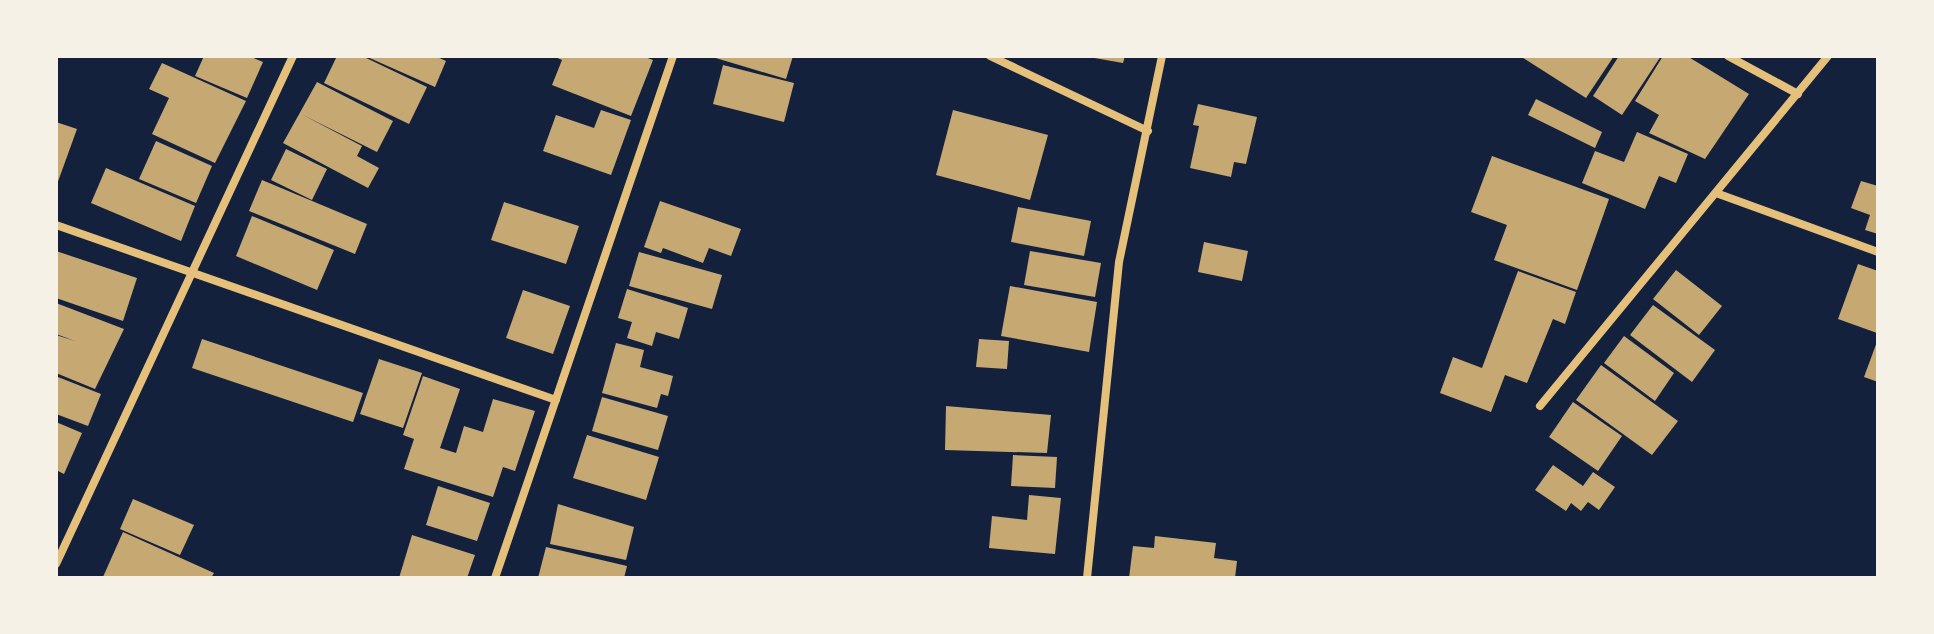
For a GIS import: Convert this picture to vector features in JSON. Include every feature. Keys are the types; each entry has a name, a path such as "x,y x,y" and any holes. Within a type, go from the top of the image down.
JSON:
{"street":[{"path":"56,564 293,56"},
{"path":"495,578 673,56"},
{"path":"990,56 1148,131"},
{"path":"1087,578 1119,262 1162,56"},
{"path":"1728,56 1798,94"},
{"path":"1540,406 1828,56"},
{"path":"1716,193 1878,252"},
{"path":"56,225 556,400"}],"building":[{"path":"204,56 249,56 263,62 247,98 195,76"},
{"path":"337,56 362,56 427,87 409,124 324,83"},
{"path":"365,56 435,56 446,61 435,87"},
{"path":"553,56 642,56 653,60 631,116 552,85 562,60"},
{"path":"709,56 793,56 786,79"},
{"path":"1083,56 1125,56 1123,63"},
{"path":"1520,56 1614,56 1586,98"},
{"path":"1619,56 1661,56 1622,115 1593,96"},
{"path":"1663,56 1687,56 1749,94 1705,159 1649,133 1659,115 1635,101"},
{"path":"162,63 246,101 215,163 152,134 169,98 149,89"},
{"path":"723,65 794,83 784,122 713,104"},
{"path":"317,82 393,121 377,152 303,115 362,146 357,156 379,168 368,188 283,143"},
{"path":"1536,99 1602,132 1595,148 1528,115"},
{"path":"1198,104 1257,117 1246,164 1234,162 1231,177 1190,168 1199,126 1193,125"},
{"path":"601,110 631,120 611,175 543,151 556,115 594,128"},
{"path":"953,110 1048,135 1030,200 936,175"},
{"path":"56,122 77,129 56,187"},
{"path":"1637,132 1688,154 1676,183 1659,176 1645,209 1582,183 1595,151 1624,162"},
{"path":"156,141 212,166 196,203 139,179"},
{"path":"286,149 327,169 312,200 271,180"},
{"path":"1492,156 1609,199 1577,290 1494,260 1507,225 1471,212"},
{"path":"106,168 195,206 181,241 91,203"},
{"path":"262,180 367,224 355,254 249,211"},
{"path":"1861,181 1878,186 1878,234 1865,230 1870,215 1851,208"},
{"path":"660,201 741,229 731,256 709,248 703,263 663,248 661,253 644,247"},
{"path":"504,202 579,226 566,264 491,240"},
{"path":"1018,207 1091,221 1084,256 1011,242"},
{"path":"252,216 334,250 317,290 236,256"},
{"path":"1204,242 1248,251 1242,281 1198,272"},
{"path":"56,251 137,278 123,321 56,298"},
{"path":"1030,251 1101,263 1095,297 1024,285"},
{"path":"639,252 722,275 712,309 629,286"},
{"path":"1858,264 1878,271 1877,333 1838,319"},
{"path":"1676,270 1722,306 1699,335 1653,299"},
{"path":"1518,271 1576,292 1565,324 1553,319 1527,383 1505,375 1491,412 1440,393 1453,357 1482,368"},
{"path":"1010,286 1097,302 1089,352 1001,336"},
{"path":"627,289 688,308 679,339 656,332 652,346 627,338 632,322 618,318"},
{"path":"523,290 570,306 553,354 506,338"},
{"path":"56,303 124,329 95,389 56,373 56,335 75,341 56,334"},
{"path":"1653,305 1715,350 1692,382 1630,335"},
{"path":"1624,336 1674,373 1655,401 1604,363"},
{"path":"202,339 363,393 353,422 192,368"},
{"path":"979,339 1009,341 1007,369 976,367"},
{"path":"1878,339 1878,382 1864,377"},
{"path":"616,343 644,350 640,367 673,376 668,396 661,394 657,408 602,393"},
{"path":"379,359 422,373 403,428 360,414"},
{"path":"1601,365 1678,421 1652,455 1576,400"},
{"path":"423,376 460,389 440,448 456,453 464,426 483,432 493,399 535,411 515,471 503,467 493,497 404,469 414,439 403,435"},
{"path":"58,377 101,394 88,426 56,414"},
{"path":"602,397 668,416 658,450 592,431"},
{"path":"1573,402 1622,436 1598,471 1549,437"},
{"path":"946,406 1051,415 1047,453 945,450"},
{"path":"56,422 82,433 64,474 56,470"},
{"path":"587,435 659,457 646,500 573,478"},
{"path":"1013,455 1057,457 1055,488 1011,486"},
{"path":"1553,465 1583,486 1593,472 1615,487 1599,510 1588,502 1581,511 1571,503 1566,511 1535,490"},
{"path":"438,486 490,503 477,541 426,525"},
{"path":"1029,495 1061,498 1055,554 989,548 992,516 1027,520"},
{"path":"133,499 194,525 180,555 120,529"},
{"path":"558,504 634,527 626,560 550,544"},
{"path":"123,532 214,573 211,578 103,577"},
{"path":"412,535 475,555 467,578 399,578"},
{"path":"1155,536 1216,543 1214,558 1237,561 1235,578 1129,578 1133,546 1154,548"},
{"path":"546,547 627,566 624,578 538,578"}]}
